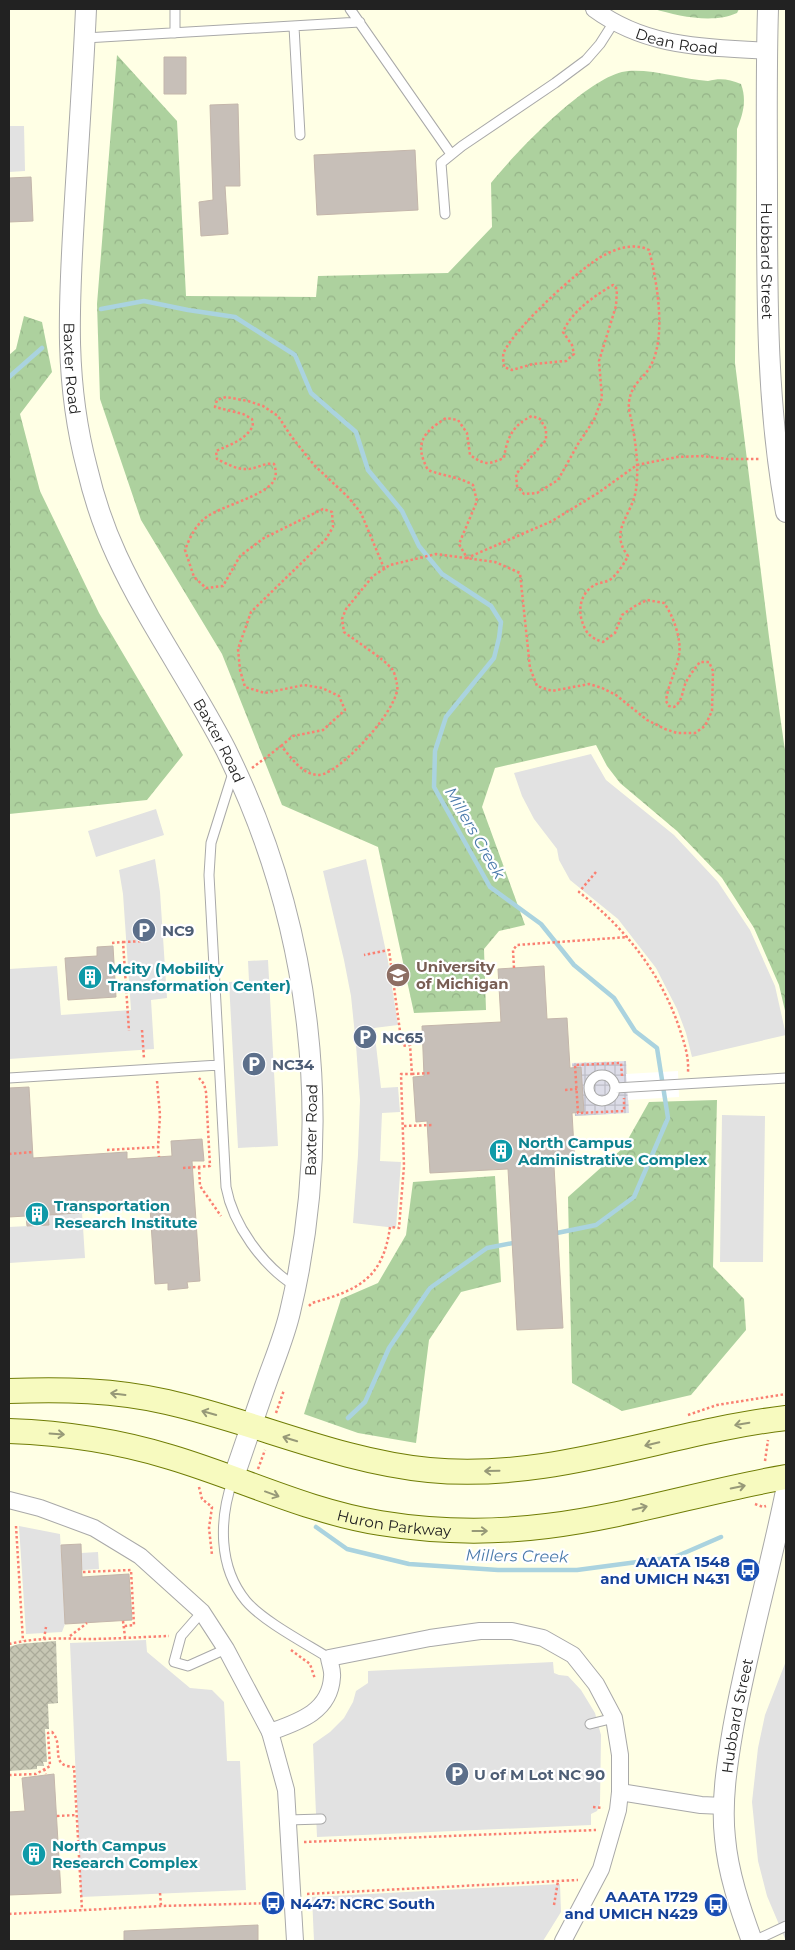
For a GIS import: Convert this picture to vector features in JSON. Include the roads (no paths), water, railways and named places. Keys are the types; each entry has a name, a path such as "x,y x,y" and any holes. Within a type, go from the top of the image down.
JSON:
{"main road":[{"path":"9,1391 93,1391 126,1395 166,1402 252,1426 329,1451 376,1462 430,1470 474,1472 507,1471 551,1466 734,1426 786,1418"},
{"name":"Huron Parkway","path":"9,1432 63,1434 111,1442 172,1457 303,1505 343,1516 404,1527 475,1531 520,1529 568,1523 786,1477"}],"street":[{"name":"Baxter Road","path":"86,9 71,270 69,348 73,396 82,448 98,506 117,558 236,773 254,814 278,880 295,944 306,1013 313,1095 313,1158 296,1286 283,1336 233,1479"},
{"name":"Dean Road","path":"594,9 614,22 648,36 679,44 767,51"},
{"name":"Hubbard Street","path":"768,9 767,306 771,392 786,512"},
{"name":"Hubbard Street","path":"753,1941 742,1913 724,1838 727,1764 747,1658 786,1491"},
{"path":"9,1500 40,1508 94,1528 140,1556 202,1612 226,1649 270,1732 286,1790 295,1941"},
{"path":"270,1732 311,1716 328,1697 332,1676 329,1658 430,1638 480,1631 512,1631 543,1638 573,1655 596,1684 614,1718 620,1755 620,1792 618,1810 601,1869 563,1941"},
{"path":"620,1792 701,1805 724,1806"}],"lane":[{"path":"175,9 175,33"},
{"path":"350,9 452,154"},
{"path":"85,38 360,22"},
{"path":"445,214 442,163 452,154 586,60 600,44 614,22"},
{"path":"294,27 300,135"},
{"path":"236,773 213,835 209,875 226,1187 231,1209 246,1235 274,1271 296,1286"},
{"path":"9,1078 219,1065"},
{"path":"615,1088 786,1078"},
{"path":"233,1479 224,1506 224,1546 228,1568 238,1588 247,1601 260,1614 329,1658"},
{"path":"202,1612 181,1636 174,1662 188,1666 226,1649"},
{"path":"590,1724 614,1718"},
{"path":"288,1820 322,1819"},
{"path":"753,1941 786,1926"}],"waterway":[{"name":"Millers Creek","path":"101,309 144,301 235,317 295,355 311,393 356,432 368,470 402,511 419,546 442,574 491,606 501,622 494,658 446,717 435,751 434,787 490,887 541,924 574,965 614,998 635,1031 657,1048 668,1118 634,1197 596,1225 552,1234"},
{"name":"Millers Creek","path":"9,377 42,348"},
{"name":"Millers Creek","path":"348,1418 365,1402 389,1348 430,1288 487,1248 518,1242"},
{"name":"Millers Creek","path":"316,1527 347,1549 409,1564 498,1570 577,1570 675,1557 721,1537"}],"place":[{"name":"NC9","path":"144,930"},
{"name":"University of Michigan","path":"398,975"},
{"name":"Mcity (Mobility Transformation Center)","path":"90,977"},
{"name":"NC65","path":"365,1037"},
{"name":"NC34","path":"254,1064"},
{"name":"North Campus Administrative Complex","path":"501,1151"},
{"name":"Transportation Research Institute","path":"37,1214"},
{"name":"AAATA 1548 and UMICH N431","path":"748,1570"},
{"name":"U of M Lot NC 90","path":"457,1774"},
{"name":"North Campus Research Complex","path":"34,1854"},
{"name":"N447: NCRC South","path":"273,1903"},
{"name":"AAATA 1729 and UMICH N429","path":"716,1905"}]}
